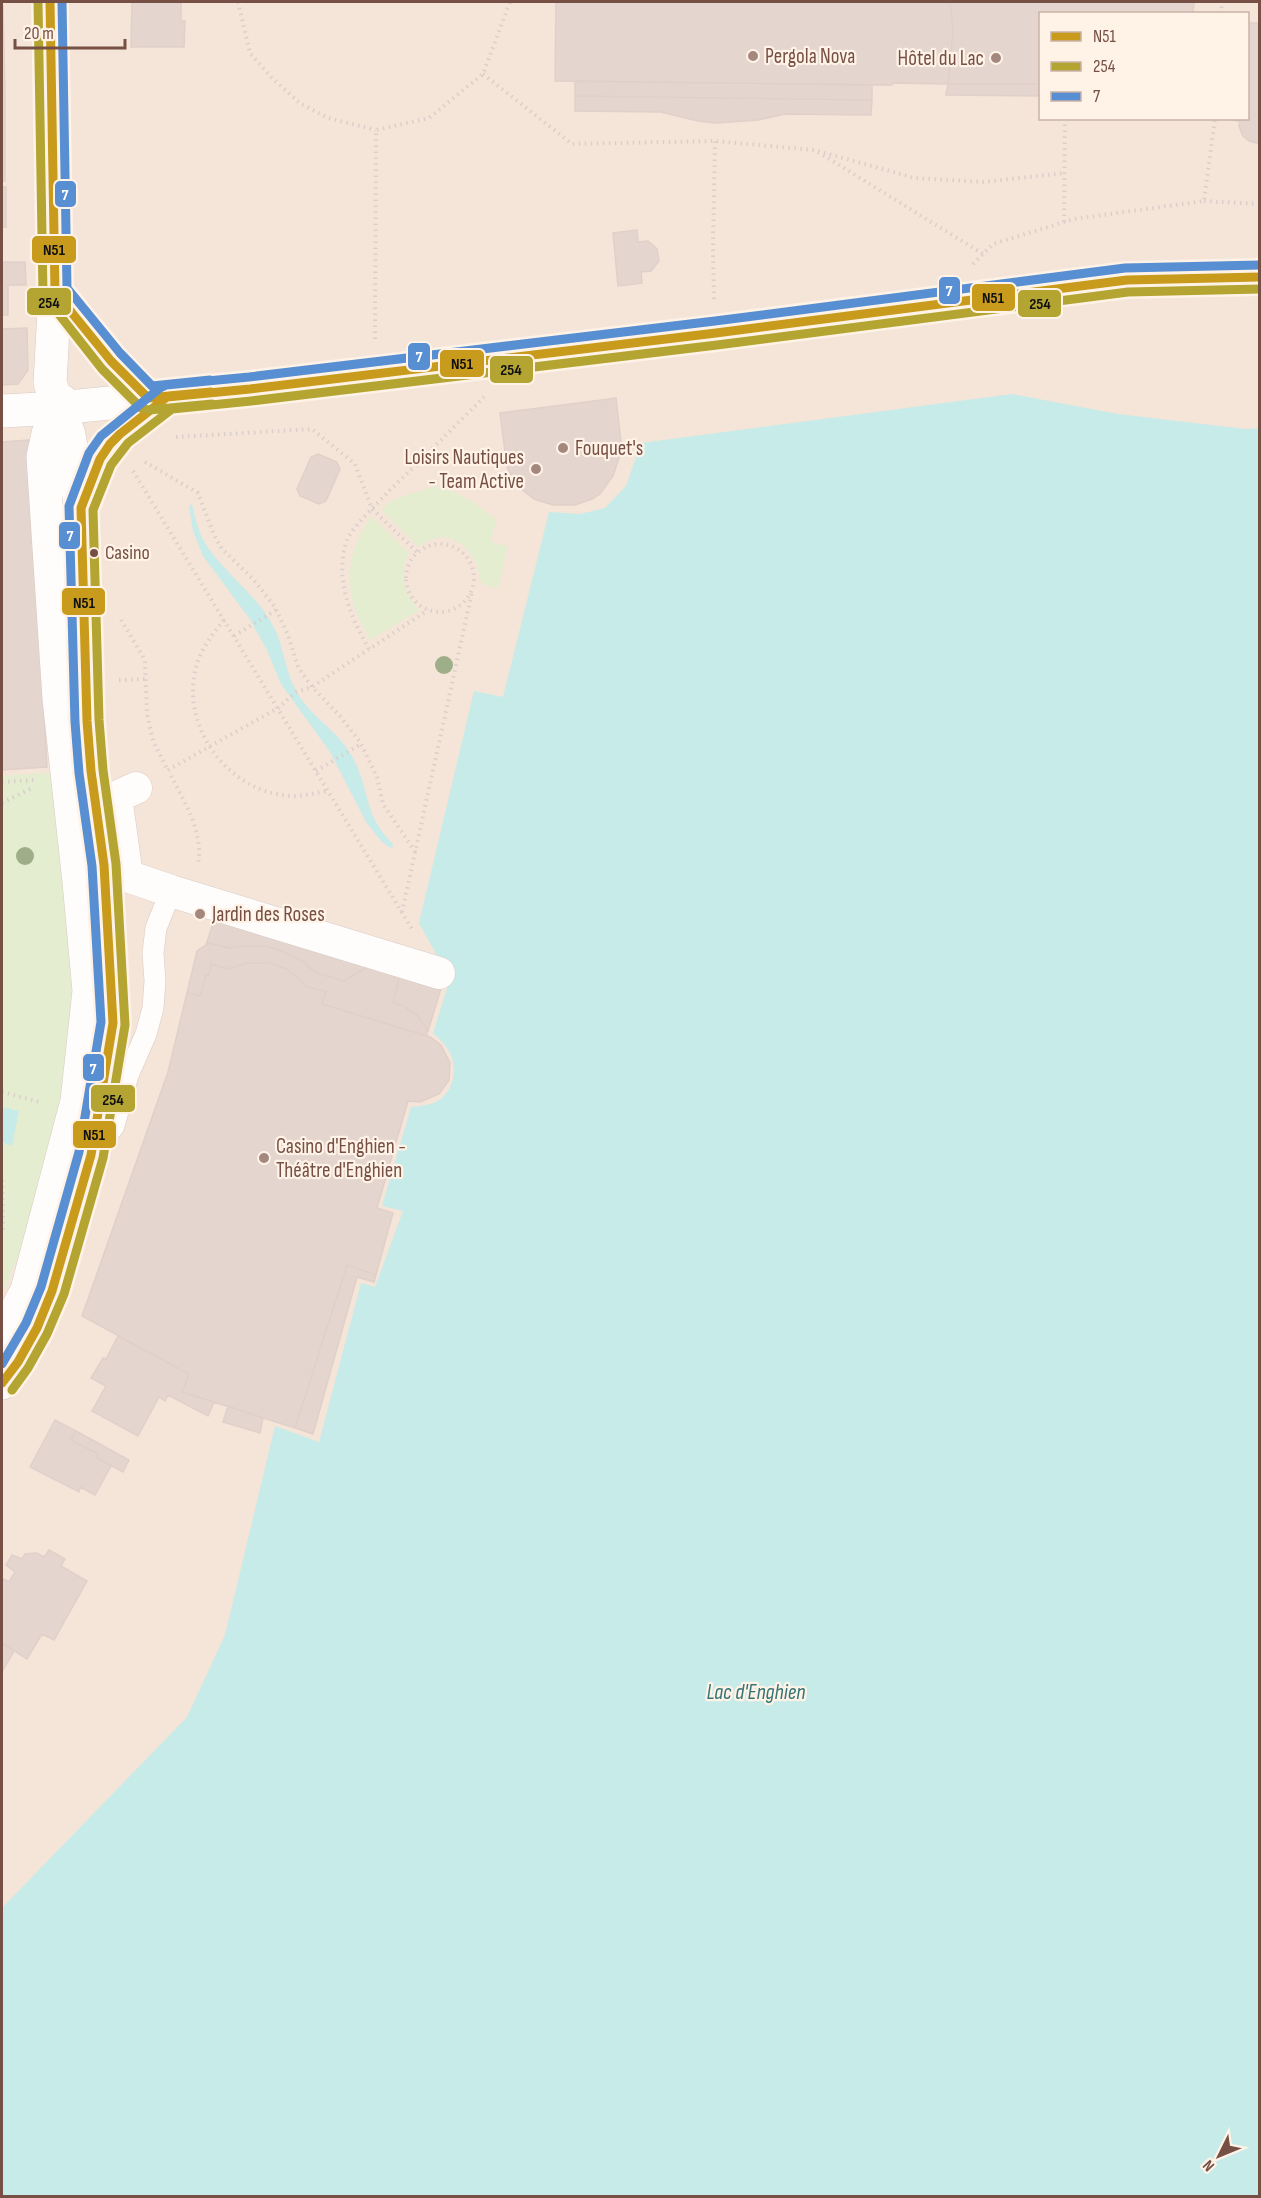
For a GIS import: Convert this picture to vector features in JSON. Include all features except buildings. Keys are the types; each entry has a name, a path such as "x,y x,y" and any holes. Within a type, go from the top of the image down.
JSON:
{"main road":[{"path":"2,1338 27,1290 77,1101 89,991 59,699 43,457 48,434 71,381 55,292 50,2"},
{"path":"2,411 158,398 375,373 716,333 1127,280 1260,277"},
{"path":"55,292 111,361 158,398"},
{"path":"81,508 100,459 158,398"},
{"path":"2,1383 18,1362 37,1328 52,1291 91,1155 113,1023 104,865 91,771 87,721 81,508 69,435 59,408"}],"street":[{"path":"136,788 116,797 127,876 439,973"}],"lane":[{"path":"91,1155 114,1126 128,1075 146,1034 153,1008 155,981 153,954 156,928 180,894"}],"path":[{"path":"238,2 250,53 272,78 301,104 328,118 376,130 429,118 483,74 510,2"},
{"path":"483,74 572,144 715,141 814,150 915,178 984,182 1064,173"},
{"path":"1064,222 1065,120"},
{"path":"1204,201 1215,120"},
{"path":"375,373 376,130"},
{"path":"714,294 715,141"},
{"path":"814,150 983,254"},
{"path":"967,269 993,244 1064,222 1204,201 1260,204"},
{"path":"369,649 347,604 341,570 348,538 372,509 489,392"},
{"path":"174,437 312,429 355,464 372,509 417,552"},
{"path":"114,446 136,455 151,468 198,493 214,535 222,549 253,579 276,610 288,635 298,667 312,687 339,715 361,744 377,777 383,804 416,853"},
{"path":"114,446 234,636 439,973"},
{"path":"402,913 475,580 474,569 469,558 450,545 438,543 427,546 417,552 410,561 406,571 409,592 415,601 428,610 445,612 456,609 466,602 472,592"},
{"path":"234,636 276,610"},
{"path":"168,770 278,708 296,692 312,687 428,610"},
{"path":"118,615 145,660 147,714 153,741 191,816 198,838 200,855 180,894"},
{"path":"224,620 205,643 194,677 195,712 209,747 230,772 260,790 295,796 328,791"},
{"path":"316,771 361,744"},
{"path":"2,782 38,782 2,803"},
{"path":"2,1092 42,1102"},
{"path":"2,1180 3,1232"}],"shaded area":[{"name":"Lac d'Enghien","path":"2,2 1259,2 1259,2196 2,2196"}],"green space":[{"path":"436,486 468,499 496,520 491,542 508,546 498,588 483,585 475,560 458,542 441,537 418,547 381,509 395,499"},
{"path":"372,516 409,553 404,569 404,583 409,597 419,610 370,640 355,609 350,578 355,547"},
{"path":"54,772 89,991 28,1233 2,1295 2,776"}],"water":[{"name":"Lac d'Enghien","path":"1012,394 1118,414 1246,429 1259,428 1259,2196 2,2196 2,1908 187,1717 225,1635 275,1426 319,1442 361,1283 375,1287 403,1211 382,1206 411,1107 427,1105 439,1100 450,1088 452,1082 454,1069 452,1057 446,1046 433,1033 450,979 419,923 474,691 503,697 549,512 580,514 605,508 626,486 641,443"},
{"path":"192,504 199,529 213,555 252,596 269,619 276,632 289,675 302,700 348,749 359,770 372,813 383,833 393,844 392,849 381,841 366,822 330,752 281,684 266,648 249,618 203,556 193,531 189,506"},
{"path":"2,1107 19,1111 12,1146 2,1142"}],"transit line":[{"name":"254","path":"38,2 43,294 102,369 141,408 149,410 212,404"},
{"name":"N51","path":"50,2 55,292 111,361 148,398 211,392"},
{"name":"7","path":"62,2 67,288 120,353 152,386 210,380"},
{"name":"7","path":"2,1364 26,1323 41,1287 79,1152 101,1022 92,866 79,773 75,722 69,506 89,453 101,436 166,385 715,321 1125,268 1260,265"},
{"name":"N51","path":"2,1383 18,1362 37,1328 52,1291 91,1155 113,1023 104,865 91,771 87,721 81,508 100,459 120,434 167,397 716,333 1127,280 1260,277"},
{"name":"254","path":"12,1390 28,1368 47,1334 64,1294 103,1158 125,1025 116,864 103,770 99,720 93,510 111,465 128,443 172,409 717,345 1128,292 1260,289"}],"place":[{"name":"Pergola Nova","path":"753,56"},
{"name":"Hôtel du Lac","path":"996,58"},
{"name":"Fouquet's","path":"563,448"},
{"name":"Loisirs Nautiques - Team Active","path":"536,469"},
{"name":"Casino","path":"94,553"},
{"name":"Jardin des Roses","path":"200,914"},
{"name":"Casino d'Enghien - Théâtre d'Enghien","path":"264,1158"}]}
